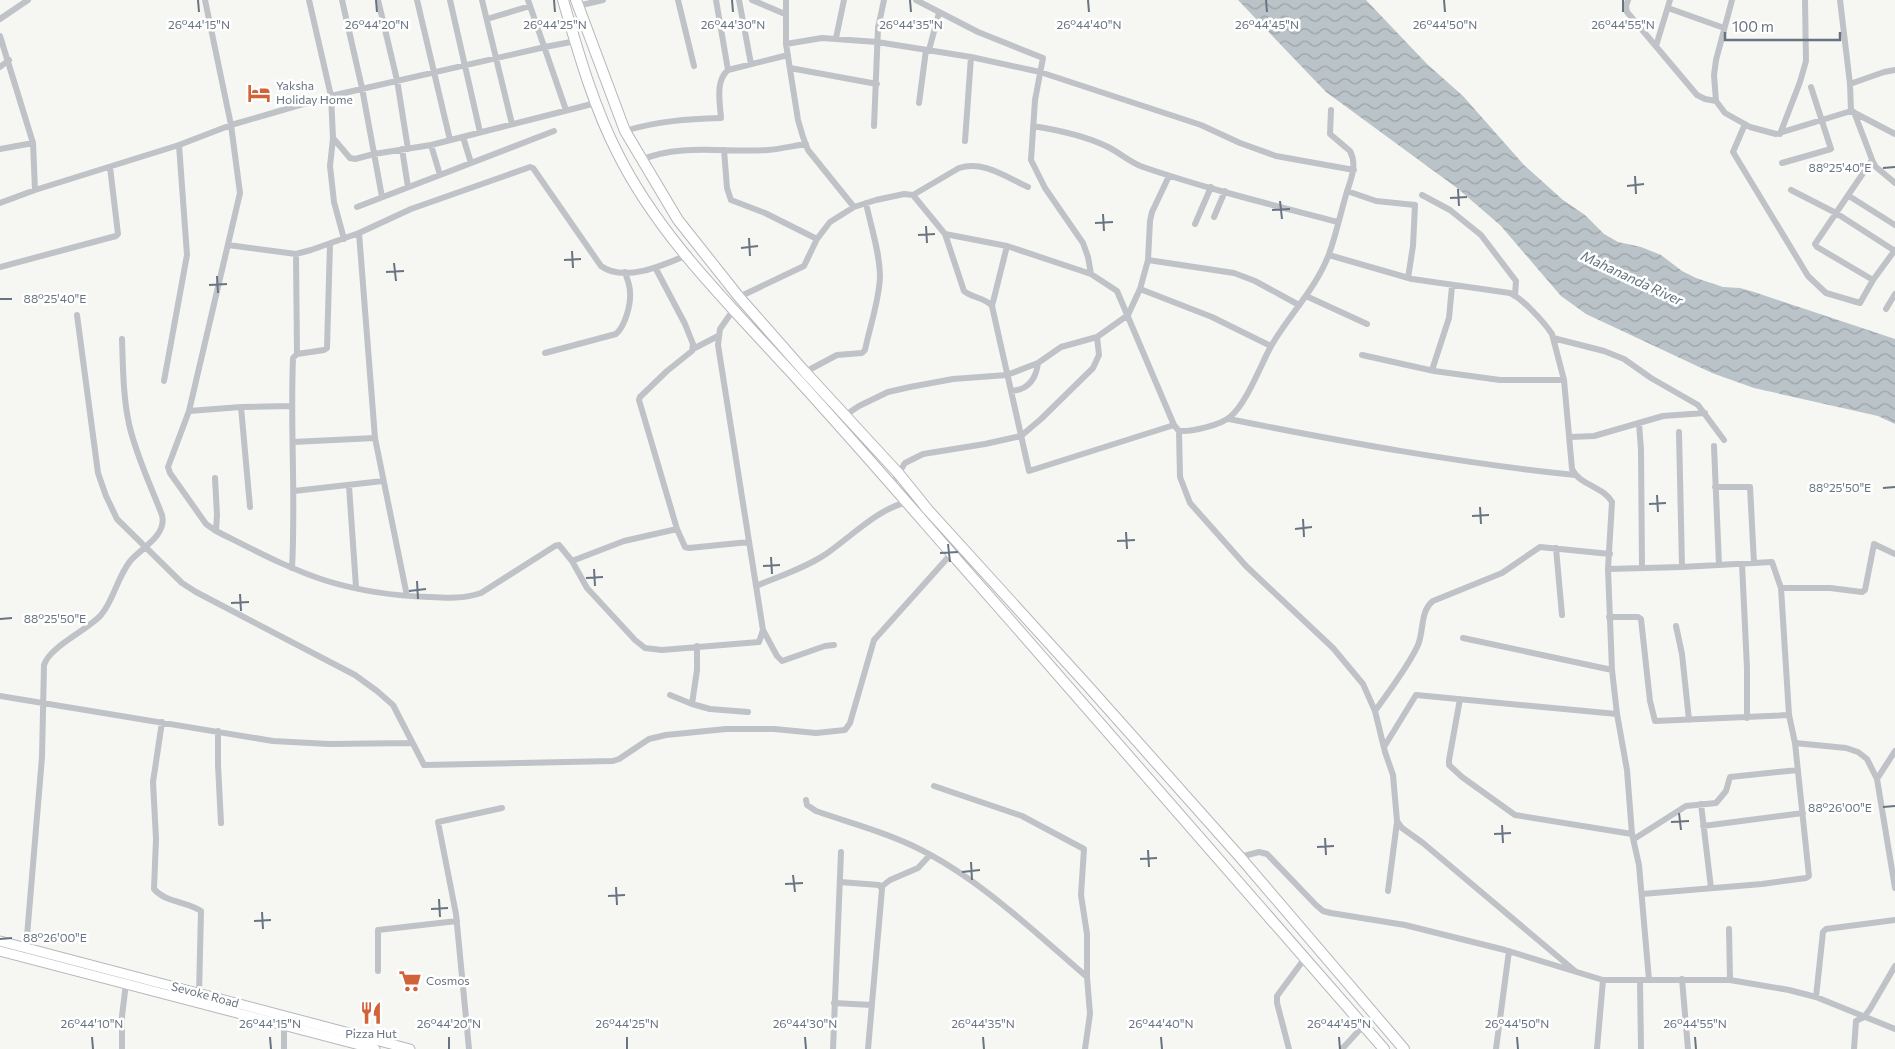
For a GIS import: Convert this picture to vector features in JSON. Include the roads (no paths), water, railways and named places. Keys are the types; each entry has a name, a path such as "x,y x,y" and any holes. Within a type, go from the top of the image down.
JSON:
{"highway":[{"path":"563,0 596,103 616,151 658,218 734,309 892,484 1384,1049"},
{"path":"577,3 625,131 678,220 739,297 1240,857 1404,1049"}],"main road":[{"name":"Sevoke Road","path":"0,941 126,979 284,1021 410,1049"},
{"name":"Sevoke Road","path":"0,951 199,994 374,1049"}],"street":[{"path":"0,19 28,0"},
{"path":"205,0 231,125 240,193 190,411 168,464 168,469 206,524 216,531 292,568 327,581 385,594 407,596 454,598 475,595 555,546 561,546 587,588 635,640 645,648 662,650 758,642 761,640 763,630"},
{"path":"309,0 331,96 333,138 330,166 334,202 344,239"},
{"path":"342,0 362,88 382,197"},
{"path":"378,0 396,80 408,187"},
{"path":"416,0 450,140"},
{"path":"450,0 480,132"},
{"path":"482,0 512,124"},
{"path":"577,3 598,0"},
{"path":"678,0 694,66"},
{"path":"716,0 728,70"},
{"path":"739,0 751,64"},
{"path":"752,0 785,14"},
{"path":"786,0 786,44 798,120 808,150 854,207"},
{"path":"836,38 844,0"},
{"path":"874,126 878,28 884,0"},
{"path":"916,0 978,32 1042,57 1030,156 1032,164 1045,188 1083,242 1091,274"},
{"path":"1628,0 1627,12 1697,95 1716,101"},
{"path":"1656,46 1670,0"},
{"path":"1732,0 1716,60 1714,75 1716,101 1725,113 1750,128 1780,134 1852,112 1895,134"},
{"path":"1780,134 1806,61 1805,0"},
{"path":"1840,0 1852,112 1876,168 1895,183"},
{"path":"487,19 529,3 546,47 566,110"},
{"path":"1668,8 1724,28"},
{"path":"919,103 928,50 939,13"},
{"path":"0,36 9,60 33,143 35,190"},
{"path":"786,44 822,38 877,42 971,57 1040,72 1201,125 1276,156 1354,170"},
{"path":"0,203 35,190 179,145 231,125 331,96 576,41"},
{"path":"625,131 664,121 721,118 720,85 722,75 728,70 788,55"},
{"path":"965,141 971,57"},
{"path":"0,67 9,60"},
{"path":"790,68 877,84"},
{"path":"1850,84 1895,70"},
{"path":"1782,164 1830,150 1811,86"},
{"path":"333,138 352,159 431,145 596,103"},
{"path":"945,234 1007,246 1091,274 1117,291 1174,425 1180,431 1191,432 1229,419 1240,408 1271,346 1306,296 1329,255 1354,170 1350,152 1330,134 1331,110"},
{"path":"1745,124 1733,152 1808,276 1826,293 1858,304 1895,250 1836,213 1791,190"},
{"path":"1033,126 1074,134 1093,140 1135,164 1169,176 1226,191 1252,201 1338,222"},
{"path":"357,207 554,131"},
{"path":"464,137 470,163"},
{"path":"0,150 33,143"},
{"path":"641,160 666,152 768,150 806,144"},
{"path":"164,381 187,254 179,145"},
{"path":"431,145 440,175"},
{"path":"724,150 727,188 731,200 764,213 817,239"},
{"path":"1872,160 1816,242 1816,245 1873,280"},
{"path":"739,297 804,266 817,239 830,222 854,207 904,194 913,195 958,168 965,166 984,166 1028,187"},
{"path":"0,267 116,236 118,234 110,167"},
{"path":"228,245 296,254 344,239 411,209 532,168 602,266 613,272 656,269 687,255"},
{"path":"844,416 859,406 896,390 933,381 1007,374 1038,362 1061,347 1097,337 1128,315 1140,289 1148,260 1152,212 1169,176"},
{"path":"1195,224 1210,187"},
{"path":"1214,218 1226,191"},
{"path":"1347,191 1376,201 1415,205 1413,246 1408,278"},
{"path":"913,195 945,234 964,290 968,294 988,301 992,306 1028,470 1032,472 1174,425"},
{"path":"1422,195 1450,210 1482,235 1516,280 1516,296"},
{"path":"1848,196 1895,225"},
{"path":"805,372 837,355 862,353 865,350 880,275 866,203"},
{"path":"359,233 375,438 407,596"},
{"path":"296,354 326,349 330,244"},
{"path":"992,306 1007,246"},
{"path":"292,568 294,491 291,406 293,358 296,354 296,254"},
{"path":"1329,255 1408,278 1452,286 1504,291 1516,296 1548,328 1553,338 1564,380 1572,469 1576,475 1607,495 1612,502 1608,569 1612,670 1616,714 1627,770 1633,836 1642,894 1649,980"},
{"path":"1148,260 1234,273 1256,281 1298,305"},
{"path":"656,269 685,324 694,344 693,349"},
{"path":"545,353 616,334 620,330 623,326 630,297 625,272"},
{"path":"1434,371 1433,367 1448,320 1452,286"},
{"path":"1140,289 1212,317 1271,346"},
{"path":"1886,309 1895,294"},
{"path":"1306,296 1367,324"},
{"path":"734,309 720,329 718,345 763,630 777,656 782,661 825,646 834,645"},
{"path":"77,315 98,473 106,496 118,519 182,583 355,675 377,691 393,705 424,765 616,761 649,739 666,734 726,729 774,729 816,733 845,730 850,723 874,640 952,553"},
{"path":"718,336 693,349 666,371 640,397 640,400 677,528 685,547 749,542"},
{"path":"892,484 905,463 923,454 1020,436 1041,419 1093,368 1099,355 1097,337"},
{"path":"26,948 41,766 43,669 47,658 102,614 125,568 161,530 163,518 138,457 128,422 122,338"},
{"path":"1553,338 1604,351 1624,359 1651,378 1698,405 1706,412 1724,440"},
{"path":"1362,354 1434,371 1500,380 1564,380"},
{"path":"1011,391 1021,390 1032,381 1037,374 1038,362"},
{"path":"190,411 291,406"},
{"path":"241,407 250,507"},
{"path":"1570,437 1594,436 1664,416 1706,412"},
{"path":"1229,419 1337,441 1518,469 1576,475"},
{"path":"1639,423 1642,568"},
{"path":"1180,431 1180,477 1190,503 1250,571 1296,612 1350,666 1363,684 1375,711 1393,775 1397,821 1388,891"},
{"path":"1679,432 1682,567"},
{"path":"293,442 375,438"},
{"path":"1714,446 1719,565"},
{"path":"215,478 216,531"},
{"path":"294,491 383,481"},
{"path":"349,486 356,587"},
{"path":"1715,487 1750,487 1754,563"},
{"path":"756,586 811,563 826,554 880,513 893,506 907,502"},
{"path":"572,561 624,541 677,528"},
{"path":"1780,588 1830,588 1863,592 1874,544 1895,554"},
{"path":"1375,711 1414,653 1420,639 1425,609 1428,604 1452,592 1502,573 1537,548 1544,546 1610,554"},
{"path":"1556,548 1562,615"},
{"path":"1608,569 1774,562 1780,588 1789,715 1795,743 1810,874 1808,878 1762,884 1642,894"},
{"path":"1742,564 1747,668 1747,718"},
{"path":"1609,616 1638,617 1641,619 1653,720 1658,722 1789,715"},
{"path":"1676,626 1682,654 1689,720"},
{"path":"1463,638 1612,670"},
{"path":"692,704 697,670 697,646"},
{"path":"670,695 710,709 748,712"},
{"path":"0,696 273,741 412,744"},
{"path":"1384,747 1415,696 1616,714"},
{"path":"1460,700 1449,760 1450,765 1458,774 1515,816 1633,836 1684,806 1717,802 1726,791 1730,777 1798,770"},
{"path":"162,722 153,782 156,839 154,889 157,893 170,900 192,905 201,911 199,994"},
{"path":"218,731 220,822"},
{"path":"1795,743 1858,752 1867,759 1877,779 1895,888"},
{"path":"1877,779 1895,751"},
{"path":"934,786 1022,816 1084,849 1081,895 1087,934 1087,977 1090,1014 1085,1049"},
{"path":"806,800 808,805 816,810 903,841 947,865 1017,916 1087,977"},
{"path":"1701,804 1711,888"},
{"path":"469,1049 456,921 438,822 502,808"},
{"path":"1704,826 1803,813"},
{"path":"1397,821 1402,828 1423,843 1574,971"},
{"path":"833,1049 841,852"},
{"path":"1240,857 1259,852 1267,854 1323,911 1405,925 1509,951 1604,980 1730,980 1789,990 1816,997 1895,1029"},
{"path":"868,1049 882,887 890,880 918,868 930,856"},
{"path":"840,882 882,887"},
{"path":"1816,997 1823,932 1826,928 1895,920"},
{"path":"378,970 378,930 456,921"},
{"path":"1729,929 1730,980"},
{"path":"1496,1049 1509,951"},
{"path":"1289,1049 1277,1003 1277,996 1305,958"},
{"path":"1854,1049 1855,1023 1870,1008 1895,966"},
{"path":"122,1049 122,1016 126,979"},
{"path":"1682,979 1688,1049"},
{"path":"1597,1049 1604,980"},
{"path":"1640,981 1641,1049"},
{"path":"834,1003 872,1005"},
{"path":"284,1021 284,1049"},
{"path":"1342,1049 1364,1025"}],"water":[{"name":"Mahananda River","path":"1238,0 1366,0 1427,64 1463,96 1524,165 1563,200 1585,215 1604,234 1618,242 1641,247 1661,255 1682,271 1696,278 1723,287 1740,288 1754,292 1895,339 1895,424 1878,416 1754,388 1712,373 1586,314 1561,296 1500,225 1457,188 1326,92"}],"place":[{"name":"Yaksha Holiday Home","path":"259,93"},
{"name":"Cosmos","path":"410,981"},
{"name":"Pizza Hut","path":"371,1013"}]}
